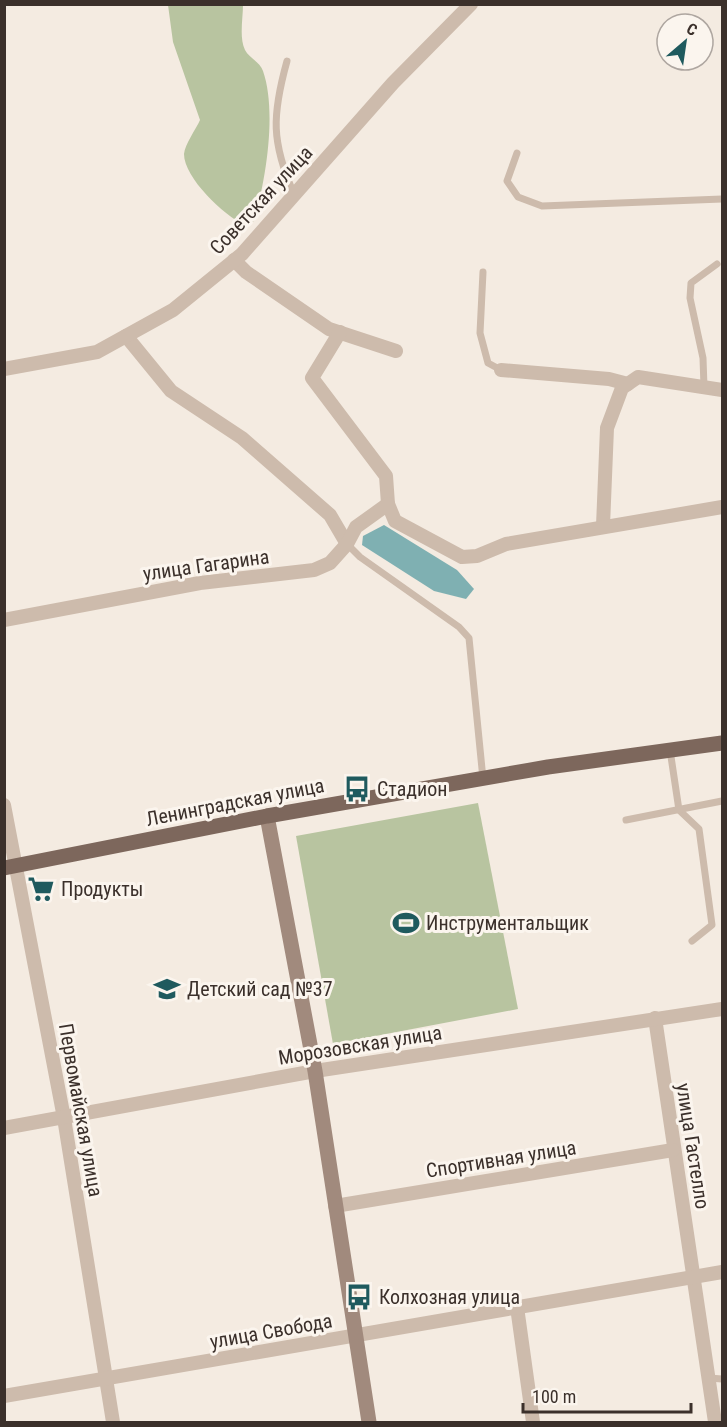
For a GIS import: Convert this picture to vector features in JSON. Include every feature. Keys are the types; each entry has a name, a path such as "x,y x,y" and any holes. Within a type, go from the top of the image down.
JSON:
{"main road":[{"name":"Ленинградская улица","path":"10,867 267,816 483,779 723,743"},
{"path":"267,816 315,1071 369,1422"}],"street":[{"name":"Советская улица","path":"4,369 97,352 173,310 234,260 295,197 393,83 471,4"},
{"path":"234,260 255,279 329,329 396,351"},
{"path":"340,333 312,378 386,476 388,504 395,521 462,557 477,556 506,544 723,507"},
{"path":"126,336 171,391 242,438 330,515 347,544"},
{"path":"501,370 609,379 628,384"},
{"path":"603,526 607,428 622,388 638,377 723,390"},
{"name":"улица Гагарина","path":"4,620 200,583 314,570 330,563 347,544 356,527 388,504"},
{"name":"Первомайская улица","path":"4,806 10,867 64,1118 113,1422"},
{"name":"Морозовская улица","path":"4,1128 315,1071 723,1009"},
{"name":"улица Гастелло","path":"655,1018 694,1278 716,1378 715,1422"},
{"name":"Спортивная улица","path":"335,1206 673,1150"},
{"name":"улица Свобода","path":"4,1395 108,1380 723,1272"},
{"path":"517,1307 533,1422"}],"lane":[{"path":"287,61 276,102 276,138 282,167 295,197"},
{"path":"517,153 507,181 518,197 542,207 723,199"},
{"path":"704,387 703,358 690,298 691,283 717,264"},
{"path":"483,272 480,333 488,363 501,370"},
{"path":"347,544 360,557 459,627 469,638 483,779"},
{"path":"670,750 679,810 699,829 712,925 692,941"},
{"path":"626,820 723,801"}],"green space":[{"path":"168,5 243,5 243,45 263,71 269,106 266,166 254,221 244,225 206,195 186,164 185,150 200,120 173,42"},
{"name":"Инструментальщик","path":"478,803 518,1009 333,1044 296,836"}],"water":[{"path":"384,525 457,570 474,589 466,599 434,591 362,545 363,536"}],"place":[{"name":"Стадион","path":"357,789"},
{"name":"Продукты","path":"41,889"},
{"name":"Инструментальщик","path":"406,923"},
{"name":"Детский сад №37","path":"167,989"},
{"name":"Колхозная улица","path":"359,1297"}]}
